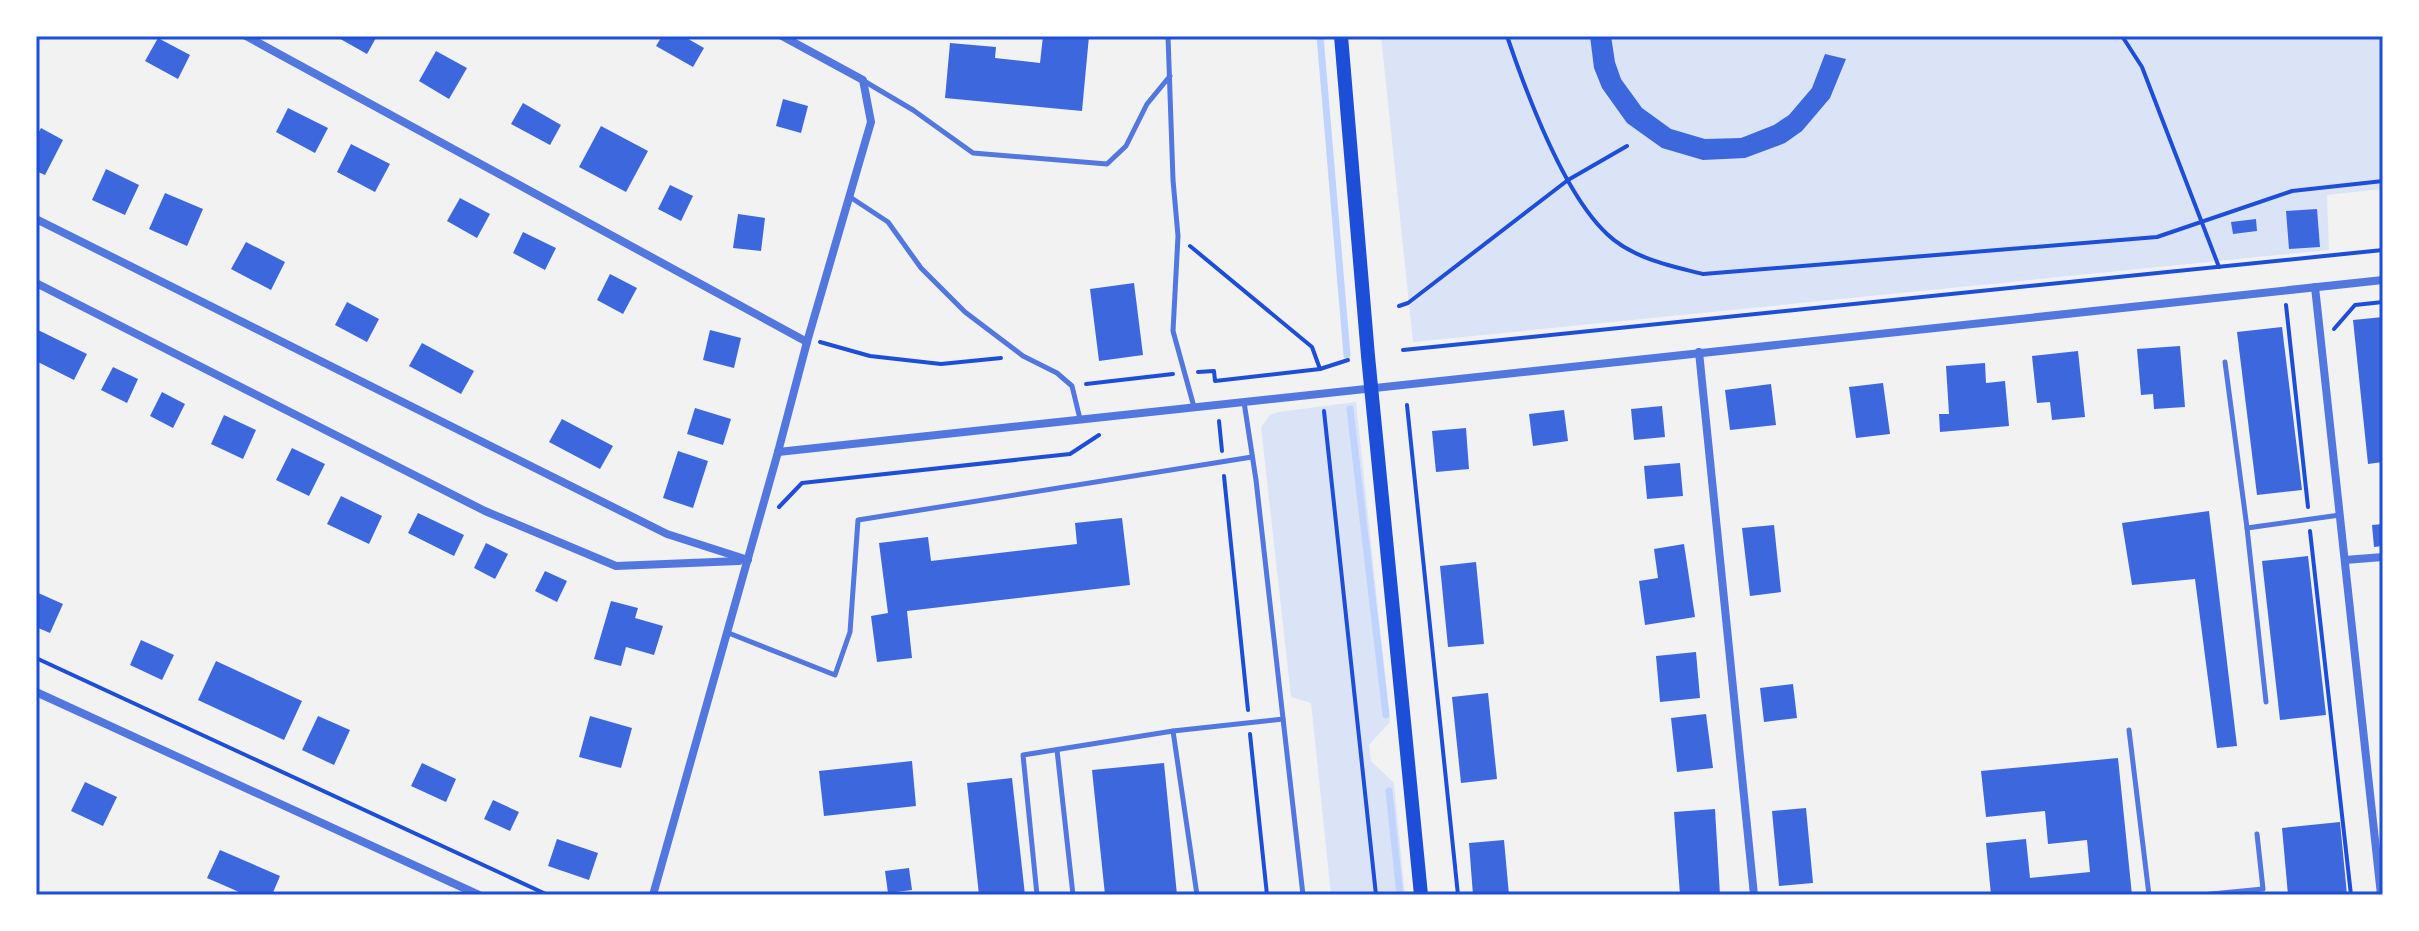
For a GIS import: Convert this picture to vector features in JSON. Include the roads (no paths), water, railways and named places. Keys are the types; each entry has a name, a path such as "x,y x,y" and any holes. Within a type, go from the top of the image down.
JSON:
{"main road":[{"path":"1341,36 1371,387 1421,895"}],"street":[{"path":"653,895 871,122 863,80 782,36"},
{"path":"249,37 807,342"},
{"path":"36,219 667,534 748,560"},
{"path":"778,452 2383,280"},
{"path":"36,283 485,511 616,566 748,560"},
{"path":"2315,287 2381,895"},
{"path":"1699,352 1754,895"},
{"path":"2345,560 2383,557"},
{"path":"36,692 479,895"}],"lane":[{"path":"1168,36 1178,236 1173,331 1194,407"},
{"path":"863,80 913,110 973,153 1107,164 1126,146 1147,104 1170,76"},
{"path":"849,197 888,222 921,268 965,312 1023,356 1057,373 1072,386 1080,419"},
{"path":"2225,362 2266,702"},
{"path":"1244,401 1303,895"},
{"path":"726,632 835,675 850,632 858,520 1252,457"},
{"path":"2247,528 2340,515"},
{"path":"1037,895 1023,755 1173,731 1283,719"},
{"path":"2129,730 2149,895"},
{"path":"1173,731 1197,895"},
{"path":"1057,750 1073,895"},
{"path":"2201,895 2263,889 2257,834"}],"waterway":[{"path":"1320,36 1347,355"},
{"path":"1350,409 1386,715"},
{"path":"1389,791 1400,895"}]}
